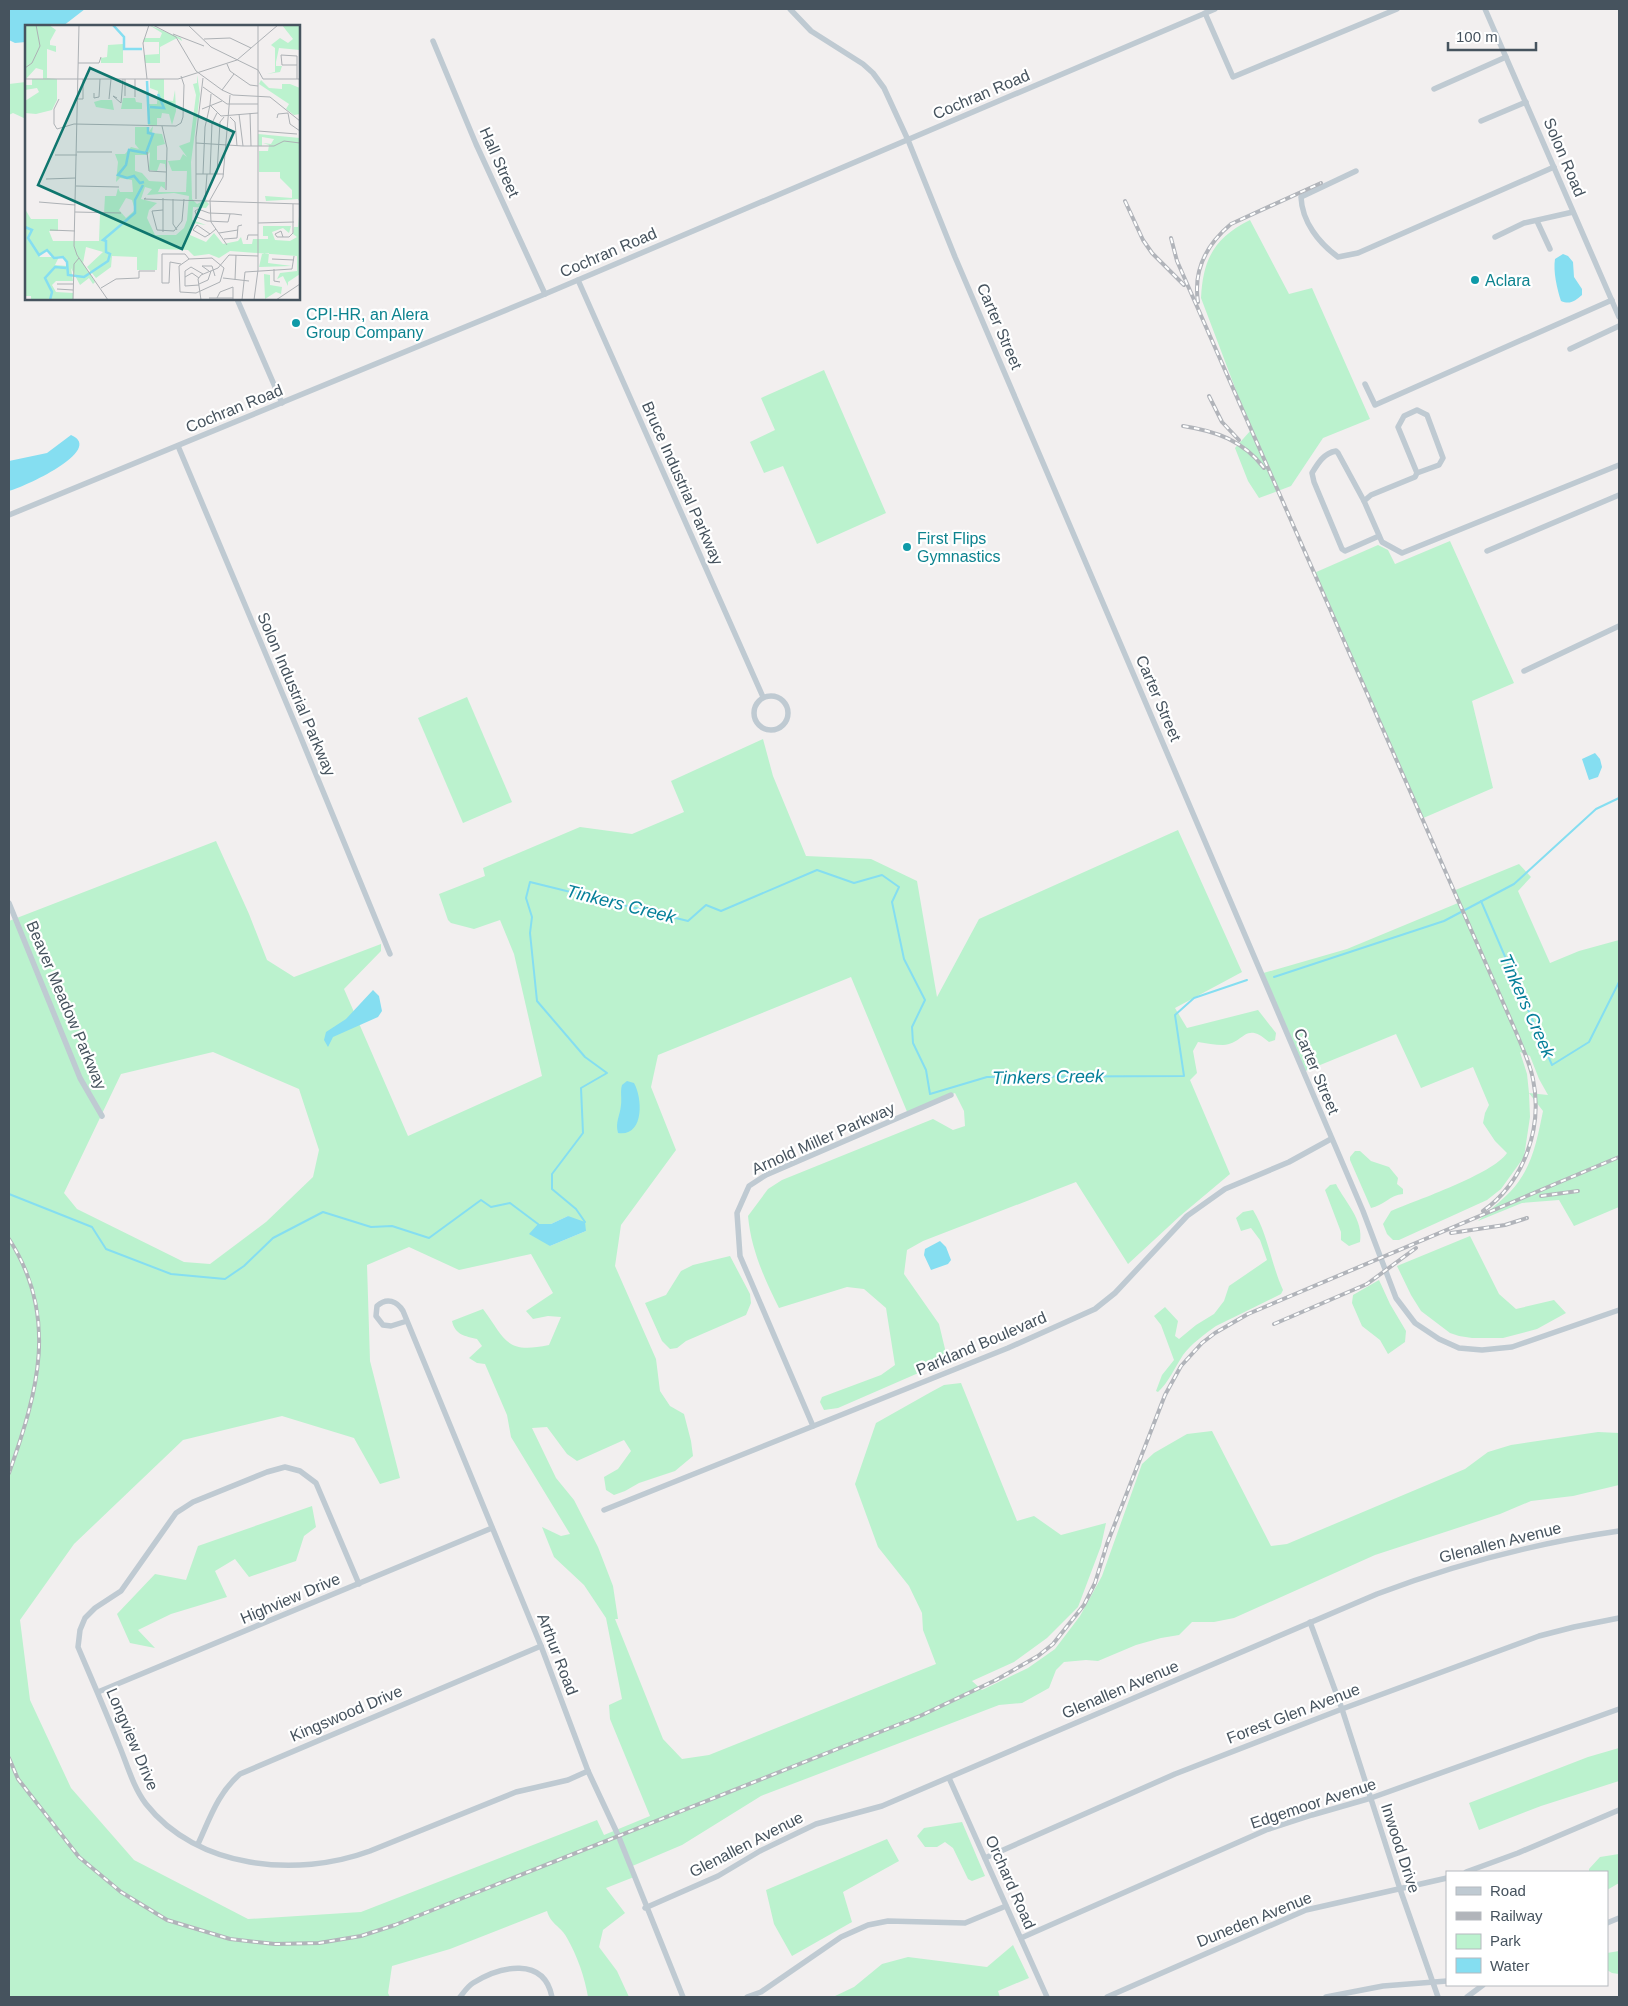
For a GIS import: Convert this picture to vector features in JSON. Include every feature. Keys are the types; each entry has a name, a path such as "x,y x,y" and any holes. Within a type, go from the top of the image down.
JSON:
{"street":[{"name":"Carter Street","path":"790,9 812,31 852,56 873,73 892,103 955,257 1066,512 1331,1140 1363,1211 1396,1298 1415,1323 1439,1339 1459,1348 1482,1350 1512,1347 1619,1310"},
{"name":"Cochran Road","path":"9,515 545,294 1215,9"},
{"path":"1205,13 1233,77 1397,9"},
{"name":"Solon Road","path":"1485,9 1619,316"},
{"name":"Hall Street","path":"433,41 479,150 545,294"},
{"path":"1434,89 1506,57"},
{"path":"1480,121 1526,102"},
{"path":"1356,171 1306,193 1301,198 1311,230 1338,257 1358,253 1554,167"},
{"path":"1495,237 1524,223 1573,212"},
{"path":"1537,221 1550,249"},
{"name":"Bruce Industrial Parkway","path":"578,280 763,697"},
{"path":"237,300 282,403"},
{"path":"1366,384 1375,404 1612,300"},
{"path":"1570,349 1619,326"},
{"path":"1364,501 1371,495 1416,477 1417,473 1439,465 1443,458 1427,415 1417,410 1404,416 1398,427 1417,473"},
{"name":"Solon Industrial Parkway","path":"178,446 390,954"},
{"path":"1379,536 1345,551 1342,549 1312,473 1325,456 1336,451 1338,453 1364,501 1382,542 1402,553 1619,465"},
{"path":"1487,551 1619,495"},
{"path":"1524,671 1619,626"},
{"path":"775,696 784,702 788,713 787,719 779,728 770,730 762,728 754,719 753,714 756,704 763,697 775,696"},
{"name":"Beaver Meadow Parkway","path":"9,903 80,1078 102,1116"},
{"name":"Arnold Miller Parkway","path":"813,1426 740,1256 737,1213 749,1186 766,1175 951,1095"},
{"name":"Parkland Boulevard","path":"604,1510 1008,1348 1095,1309 1119,1289 1187,1216 1206,1202 1225,1189 1289,1162 1331,1140"},
{"name":"Arthur Road","path":"407,1321 391,1326 382,1325 376,1316 378,1306 386,1301 399,1304 407,1321 540,1646 588,1771 618,1835 645,1908 682,1997"},
{"name":"Longview Drive","path":"359,1584 316,1483 300,1471 285,1467 192,1502 176,1513 121,1591 95,1608 85,1618 80,1630 78,1647 132,1777 145,1802 161,1820 178,1833 198,1844 233,1857 273,1866 316,1864 347,1860 516,1792 568,1780 588,1771"},
{"name":"Highview Drive","path":"98,1692 492,1528"},
{"name":"Glenallen Avenue","path":"645,1908 718,1876 768,1847 816,1824 882,1806 1377,1594 1487,1557 1573,1538 1619,1531"},
{"name":"Forest Glen Avenue","path":"985,1858 1176,1774 1342,1709 1539,1636 1619,1618"},
{"name":"Inwood Drive","path":"1310,1622 1342,1709 1400,1889 1438,1997"},
{"name":"Kingswood Drive","path":"198,1844 218,1798 240,1774 540,1646"},
{"name":"Edgemoor Avenue","path":"1021,1938 1266,1830 1371,1798 1619,1709"},
{"name":"Orchard Road","path":"949,1778 1047,1997"},
{"path":"1469,1871 1510,1857 1619,1810"},
{"name":"Duneden Avenue","path":"1107,1997 1306,1910 1446,1878"},
{"path":"748,1997 761,1992 841,1937 868,1925 888,1921 964,1923 1006,1906"},
{"path":"460,1997 472,1983 506,1968 518,1967 541,1975 548,1983 552,1995"},
{"path":"1326,1997 1384,1986 1446,1981"},
{"path":"1468,1997 1482,1986"}],"green space":[{"path":"25,82 25,119 13,113 9,115 9,84"},
{"path":"1250,220 1289,294 1312,288 1370,419 1323,438 1291,486 1259,498 1248,481 1235,448 1251,430 1201,298 1204,272 1213,251 1227,234"},
{"path":"824,370 886,513 817,544 783,466 764,473 750,442 775,430 761,398"},
{"path":"1450,541 1514,683 1472,701 1493,788 1421,819 1314,573 1378,545 1388,550 1395,564"},
{"path":"467,697 512,802 463,823 418,718"},
{"path":"763,739 773,776 806,856 871,859 917,881 937,997 979,919 1178,830 1242,972 1175,1008 1187,1028 1258,1010 1276,1033 1275,1040 1269,1042 1261,1036 1249,1033 1230,1044 1198,1042 1193,1051 1197,1073 1190,1080 1230,1174 1180,1216 1128,1264 1076,1182 923,1241 907,1250 904,1274 939,1324 946,1361 838,1408 824,1410 820,1402 822,1397 881,1375 895,1365 886,1308 864,1289 847,1287 779,1308 759,1263 752,1240 748,1216 768,1189 782,1180 933,1119 953,1130 965,1126 964,1111 955,1093 908,1114 851,977 658,1055 651,1087 676,1150 621,1225 615,1266 656,1359 660,1391 670,1406 684,1414 693,1456 675,1471 639,1483 614,1495 606,1490 604,1477 618,1469 631,1451 624,1440 577,1461 567,1454 547,1427 532,1428 556,1478 574,1500 598,1547 613,1586 618,1619 615,1619 663,1739 682,1759 709,1755 936,1664 923,1630 922,1613 909,1586 878,1547 855,1484 876,1423 944,1385 961,1383 1017,1521 1034,1516 1061,1535 1106,1523 1101,1546 1078,1607 1047,1638 1014,1662 972,1681 982,1690 1028,1668 1055,1649 1080,1616 1102,1576 1142,1464 1154,1453 1187,1434 1212,1431 1271,1546 1287,1544 1465,1469 1488,1452 1511,1445 1598,1432 1619,1433 1619,1485 1573,1496 1531,1501 1500,1514 1375,1555 1234,1618 1214,1622 1192,1622 1179,1635 1136,1645 1098,1661 1064,1662 1056,1670 1049,1688 1022,1703 999,1705 761,1796 682,1845 630,1867 634,1877 606,1888 625,1913 603,1930 599,1947 617,1971 629,1997 588,1997 583,1974 574,1952 565,1934 551,1919 547,1911 450,1949 392,1966 388,1993 390,1997 9,1997 9,921 216,841 249,914 267,960 294,977 381,944 381,951 344,989 408,1136 542,1076 514,954 500,920 474,929 451,923 448,920 439,894 485,876 483,868 580,827 632,834 684,812 671,781","holes":["213,1052 299,1089 319,1150 313,1177 266,1222 210,1264 184,1262 77,1209 64,1193 121,1074","568,1216 586,1231 550,1246 538,1224 551,1224","409,1247 459,1270 531,1254 553,1293 526,1311 533,1319 548,1316 561,1317 549,1345 523,1348 515,1346 502,1336 483,1309 452,1321 453,1326 458,1332 477,1339 482,1346 469,1358 477,1363 485,1364 507,1415 511,1437 570,1534 561,1536 542,1527 554,1557 584,1585 606,1618 622,1699 609,1705 610,1719 650,1816 604,1835 597,1820 361,1912 248,1919 134,1860 71,1788 30,1700 20,1620 74,1544 183,1440 282,1416 354,1438 380,1484 400,1478 370,1361 367,1265"]},
{"path":"1519,864 1531,877 1518,891 1550,963 1579,951 1619,940 1619,1207 1574,1226 1559,1200 1522,1203 1478,1221 1515,1186 1532,1156 1543,1111 1529,1093 1530,1117 1524,1157 1501,1189 1487,1200 1399,1240 1393,1240 1387,1234 1383,1224 1391,1211 1471,1178 1499,1161 1507,1153 1495,1141 1483,1123 1489,1105 1473,1067 1421,1088 1396,1034 1303,1072 1260,974 1347,949 1458,903 1453,891","holes":["1520,1052 1530,1056 1548,1095 1529,1093 1527,1074"]},
{"path":"1355,1151 1360,1151 1371,1161 1389,1167 1398,1178 1397,1184 1403,1189 1403,1194 1394,1196 1371,1208 1350,1160"},
{"path":"1336,1184 1357,1219 1359,1226 1360,1242 1349,1246 1341,1240 1341,1232 1325,1190 1330,1185"},
{"path":"1253,1210 1266,1239 1283,1290 1281,1294 1216,1326 1203,1336 1186,1351 1165,1384 1158,1392 1156,1391 1162,1375 1174,1360 1161,1325 1154,1316 1165,1307 1178,1321 1175,1336 1179,1339 1196,1325 1214,1314 1224,1301 1229,1286 1267,1260 1260,1240 1251,1228 1241,1231 1236,1218 1243,1212"},
{"path":"1470,1236 1499,1294 1516,1309 1554,1300 1566,1313 1537,1329 1503,1338 1472,1338 1450,1333 1421,1311 1397,1266"},
{"path":"730,1256 750,1294 751,1303 746,1315 686,1341 677,1348 670,1349 662,1341 645,1303 666,1295 681,1271 693,1265"},
{"path":"1379,1280 1390,1304 1406,1331 1405,1342 1388,1354 1380,1340 1362,1326 1352,1303 1353,1295"},
{"path":"312,1506 316,1527 304,1536 296,1561 249,1577 235,1559 215,1571 227,1597 171,1614 138,1630 155,1648 130,1643 117,1614 155,1574 186,1580 198,1546"},
{"path":"1619,1748 1619,1781 1541,1806 1479,1830 1469,1803 1588,1757"},
{"path":"962,1822 985,1876 972,1881 968,1879 953,1848 945,1842 937,1847 925,1847 917,1836 924,1828"},
{"path":"887,1839 899,1861 843,1892 852,1922 792,1956 774,1924 766,1890"},
{"path":"1619,1854 1619,1883 1608,1889 1608,1871 1589,1871 1600,1857"},
{"path":"1013,1945 1029,1978 998,1991 1000,1997 833,1997 854,1987 882,1964 908,1957 987,1967"},
{"path":"1619,1951 1619,1974 1608,1971 1608,1953"}],"water":[{"path":"9,9 85,9 64,25 25,25 25,42 15,43 9,40"},
{"path":"1563,254 1568,256 1573,262 1574,277 1582,289 1582,295 1575,301 1570,302 1561,301 1555,274 1555,259"},
{"path":"71,435 79,442 78,450 70,459 44,476 9,491 9,461 47,453"},
{"path":"1595,753 1600,759 1602,767 1598,777 1589,780 1582,759"},
{"path":"373,990 379,996 382,1011 378,1017 333,1037 328,1047 324,1040 326,1032 346,1019"},
{"path":"627,1081 634,1083 637,1090 640,1107 639,1116 633,1129 627,1133 618,1133 621,1088"},
{"path":"568,1216 585,1222 586,1231 550,1246 529,1234 538,1224 551,1224"},
{"path":"940,1241 946,1247 951,1260 948,1264 931,1270 924,1255 925,1249"}],"waterway":[{"name":"Tinkers Creek","path":"1274,977 1444,921 1514,884 1596,809 1619,798"},
{"name":"Tinkers Creek","path":"585,1222 576,1209 552,1189 552,1174 583,1133 581,1088 607,1073 585,1057 537,1001 530,933 532,917 526,898 530,882 688,921 706,905 721,911 817,870 854,883 882,875 899,887 892,902 904,959 925,1000 912,1027 913,1043 926,1070 930,1094 987,1077 1184,1076 1175,1015 1194,998 1247,980"},
{"name":"Tinkers Creek","path":"1481,901 1552,1065 1589,1042 1619,982"},
{"name":"Tinkers Creek","path":"9,1194 92,1227 106,1249 171,1274 225,1279 244,1266 273,1238 323,1212 371,1227 392,1226 429,1238 481,1200 491,1207 510,1203 538,1224"}],"railway":[{"path":"1198,302 1197,290 1200,269 1209,249 1222,232 1231,224 1321,183"},
{"path":"1125,201 1143,240 1152,253 1184,285"},
{"path":"1171,238 1177,261 1530,1067 1535,1098 1535,1116 1527,1152 1510,1185 1483,1211"},
{"path":"1209,396 1222,422 1239,440"},
{"path":"1183,426 1228,438 1247,450 1264,468"},
{"path":"9,1758 18,1779 79,1857 121,1892 167,1920 230,1939 275,1944 319,1943 361,1936 395,1925 920,1716 996,1680 1038,1656 1053,1644 1084,1605 1095,1583 1107,1544 1165,1395 1181,1366 1202,1343 1215,1333 1248,1314 1619,1157"},
{"path":"1541,1196 1578,1191"},
{"path":"1451,1233 1505,1225 1527,1218"},
{"path":"9,1239 25,1268 34,1297 39,1326 39,1354 35,1384 9,1473"},
{"path":"1274,1324 1367,1284 1416,1248"}],"place":[{"name":"Aclara","path":"1475,280"},
{"name":"CPI-HR, an Alera Group Company","path":"296,323"},
{"name":"First Flips Gymnastics","path":"907,547"}]}
